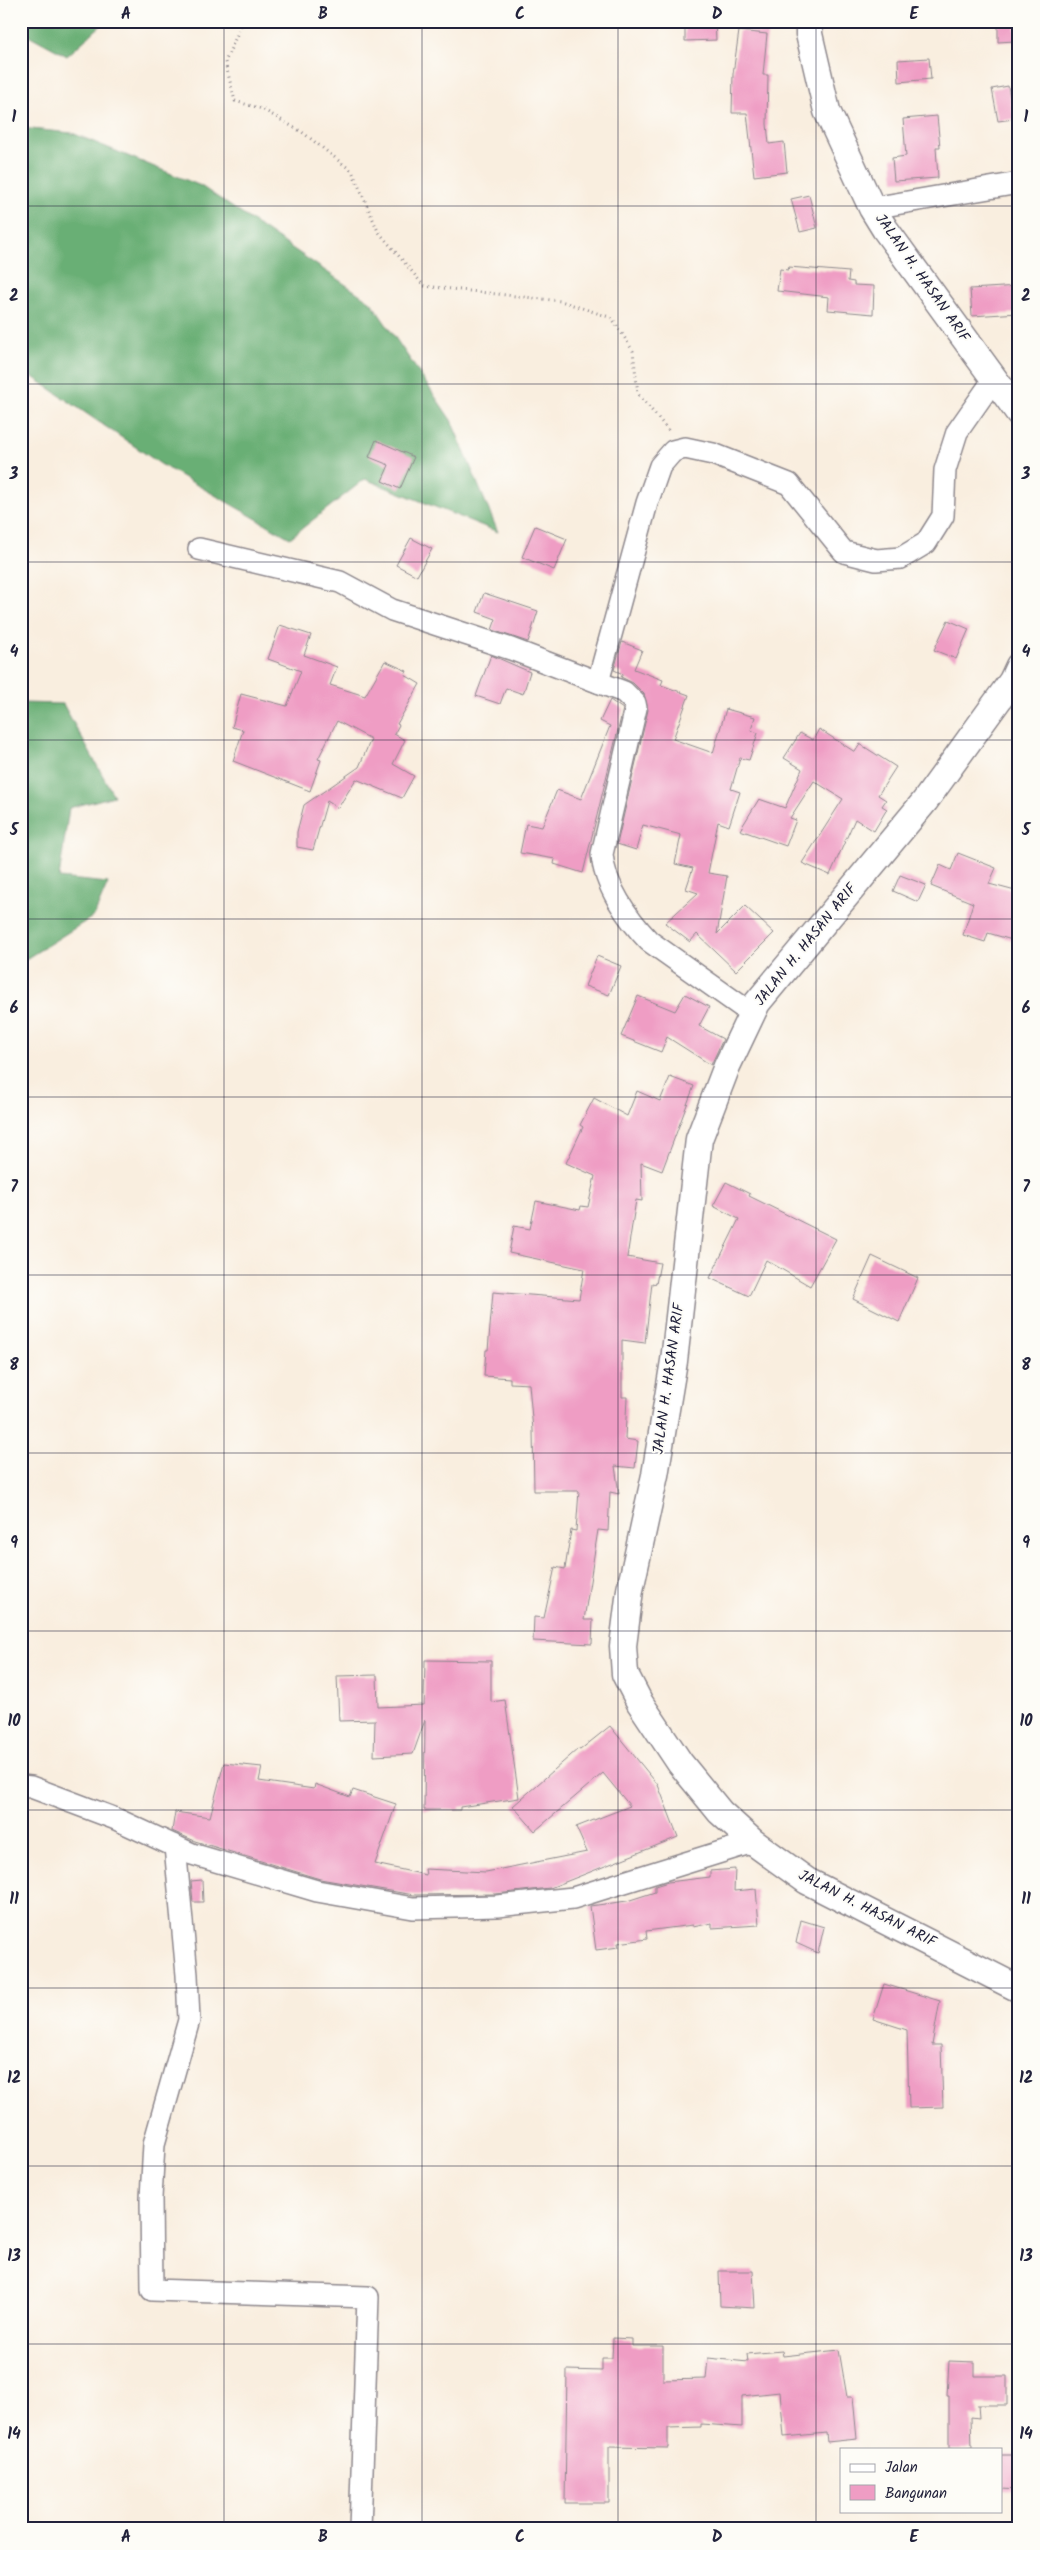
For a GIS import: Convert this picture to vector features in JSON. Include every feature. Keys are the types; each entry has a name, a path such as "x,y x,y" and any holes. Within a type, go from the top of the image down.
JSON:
{"main road":[{"name":"JALAN H. HASAN ARIF","path":"809,21 809,34 827,111 872,208 885,229 1019,412"},
{"name":"JALAN H. HASAN ARIF","path":"1019,666 1012,680 925,801 757,1003 727,1066 699,1139 674,1361 655,1474 630,1590 623,1646 625,1674 640,1703 680,1763 720,1812 754,1842 807,1880 965,1959 1019,1989"}],"street":[{"path":"872,208 1019,183"},
{"path":"598,682 660,466 673,451 685,448 713,454 789,484 844,552 876,560 901,558 926,543 943,516 945,470 958,432 994,379"},
{"path":"199,549 340,582 392,610 511,649 624,692 635,703 636,708 604,836 603,867 608,881 638,930 649,941 752,1014"},
{"path":"21,1786 31,1787 108,1815 192,1854 317,1891 427,1908 497,1906 573,1898 754,1842"},
{"path":"174,1846 187,1975 189,2020 154,2144 151,2198 152,2290 368,2297 360,2529"}],"path":[{"path":"243,21 225,62 235,101 262,109 302,132 352,171 378,231 424,286 561,301 612,318 633,351 638,394 664,427 685,448"}],"green space":[{"path":"21,21 106,21 67,56 21,31"},
{"path":"21,128 72,133 201,186 371,302 451,420 498,532 365,479 290,538 162,465 21,369"},
{"path":"21,703 63,704 114,796 69,808 59,878 108,883 94,916 21,962"}],"building":[{"path":"685,21 715,21 716,40 685,41"},
{"path":"998,21 1015,21 1015,41 998,42"},
{"path":"739,31 767,34 763,75 768,75 767,124 769,144 784,142 787,172 754,176 747,113 732,113 733,74"},
{"path":"929,58 931,79 899,82 898,60"},
{"path":"1008,86 1014,119 998,121 992,89"},
{"path":"937,116 940,147 936,147 938,178 894,181 892,158 906,156 903,119"},
{"path":"809,195 817,228 800,232 791,199"},
{"path":"789,267 849,272 848,281 854,282 854,285 874,286 873,314 828,310 829,297 777,291 780,269 788,270"},
{"path":"1019,286 1019,313 972,316 970,289"},
{"path":"376,440 414,457 400,489 382,481 389,465 369,457"},
{"path":"535,526 567,539 554,570 522,557"},
{"path":"411,538 432,549 417,576 396,565"},
{"path":"484,593 538,611 528,642 492,630 496,619 477,612"},
{"path":"948,620 969,629 956,659 934,650"},
{"path":"280,625 311,635 304,655 337,667 330,685 365,696 385,661 407,671 405,675 420,684 397,724 399,725 394,734 405,740 393,764 414,776 402,798 356,779 338,808 327,801 313,850 297,847 297,832 304,805 359,767 371,739 337,721 318,759 321,760 310,791 233,761 243,730 232,727 241,694 287,706 301,671 268,659"},
{"path":"622,642 642,650 634,669 663,680 661,685 689,695 673,739 713,753 726,709 755,717 751,730 758,733 749,760 740,758 731,789 740,792 729,826 718,822 708,873 727,876 717,934 745,906 774,933 736,971 697,934 690,942 665,923 698,893 686,889 693,868 675,864 681,835 643,825 636,850 617,844 648,710 644,694 633,683 621,677 623,674 614,670"},
{"path":"491,655 530,672 523,694 506,688 500,704 476,696"},
{"path":"610,700 623,709 583,873 554,864 555,859 520,853 526,824 542,827 557,790 581,799 610,726 600,721"},
{"path":"819,729 855,752 860,744 896,767 878,795 886,800 882,806 887,809 874,831 855,819 830,875 802,863 843,799 814,781 790,818 796,820 786,846 740,830 759,799 785,808 802,769 784,758 800,733 813,740"},
{"path":"958,853 996,868 989,884 1019,892 1019,942 988,933 985,942 963,935 973,903 931,886 940,865 951,870"},
{"path":"900,875 926,885 918,902 893,891"},
{"path":"597,956 621,966 609,995 585,986"},
{"path":"685,994 709,1007 699,1026 723,1039 711,1065 667,1037 661,1052 621,1036 638,996 675,1011"},
{"path":"670,1077 694,1086 662,1171 641,1163 642,1201 636,1200 627,1257 660,1263 656,1284 652,1283 645,1343 622,1340 622,1397 627,1397 625,1439 638,1441 635,1468 615,1466 619,1494 610,1492 608,1531 598,1530 584,1620 593,1620 592,1644 533,1641 534,1617 544,1618 555,1567 565,1569 571,1530 576,1531 579,1491 534,1491 533,1430 529,1384 510,1383 510,1378 484,1376 493,1292 579,1299 584,1269 509,1253 514,1226 530,1229 536,1201 580,1210 581,1206 588,1207 595,1176 566,1163 583,1127 580,1125 594,1098 627,1116 637,1091 660,1101"},
{"path":"726,1182 750,1194 749,1196 836,1239 810,1286 766,1260 749,1296 710,1278 739,1219 713,1206"},
{"path":"872,1256 918,1278 899,1322 853,1299"},
{"path":"425,1660 491,1661 491,1702 505,1700 519,1798 460,1807 460,1810 424,1810 425,1720 413,1754 374,1756 375,1720 339,1721 337,1676 377,1675 378,1707 424,1705"},
{"path":"610,1726 658,1785 678,1837 550,1888 496,1894 414,1895 320,1879 195,1841 172,1831 175,1812 210,1817 224,1763 262,1767 259,1781 314,1789 315,1784 350,1797 353,1790 396,1804 375,1864 426,1875 425,1869 486,1872 587,1852 576,1827 630,1806 603,1773 535,1831 513,1806 578,1749 580,1750"},
{"path":"735,1869 734,1891 756,1889 759,1925 712,1928 712,1923 693,1927 693,1925 646,1931 647,1939 618,1943 619,1947 596,1950 590,1906 627,1901 655,1892 655,1886 668,1882 710,1877 710,1871"},
{"path":"202,1880 203,1902 193,1902 191,1881"},
{"path":"801,1920 824,1927 818,1953 796,1943"},
{"path":"884,1984 940,2001 932,2045 941,2045 943,2107 909,2108 907,2030 873,2019"},
{"path":"719,2271 753,2271 755,2308 720,2306"},
{"path":"613,2338 632,2339 632,2346 663,2346 663,2380 706,2379 708,2358 748,2362 747,2354 782,2351 783,2356 839,2350 847,2397 853,2397 857,2439 827,2442 826,2433 784,2437 780,2392 742,2396 742,2427 701,2424 701,2427 668,2428 668,2448 609,2447 609,2503 565,2503 567,2370 602,2371 602,2358 612,2358"},
{"path":"949,2361 975,2362 975,2376 1007,2376 1007,2405 978,2405 979,2418 971,2417 972,2448 949,2448 949,2396 947,2396"},
{"path":"1002,2455 1019,2455 1019,2490 1002,2489"}]}
